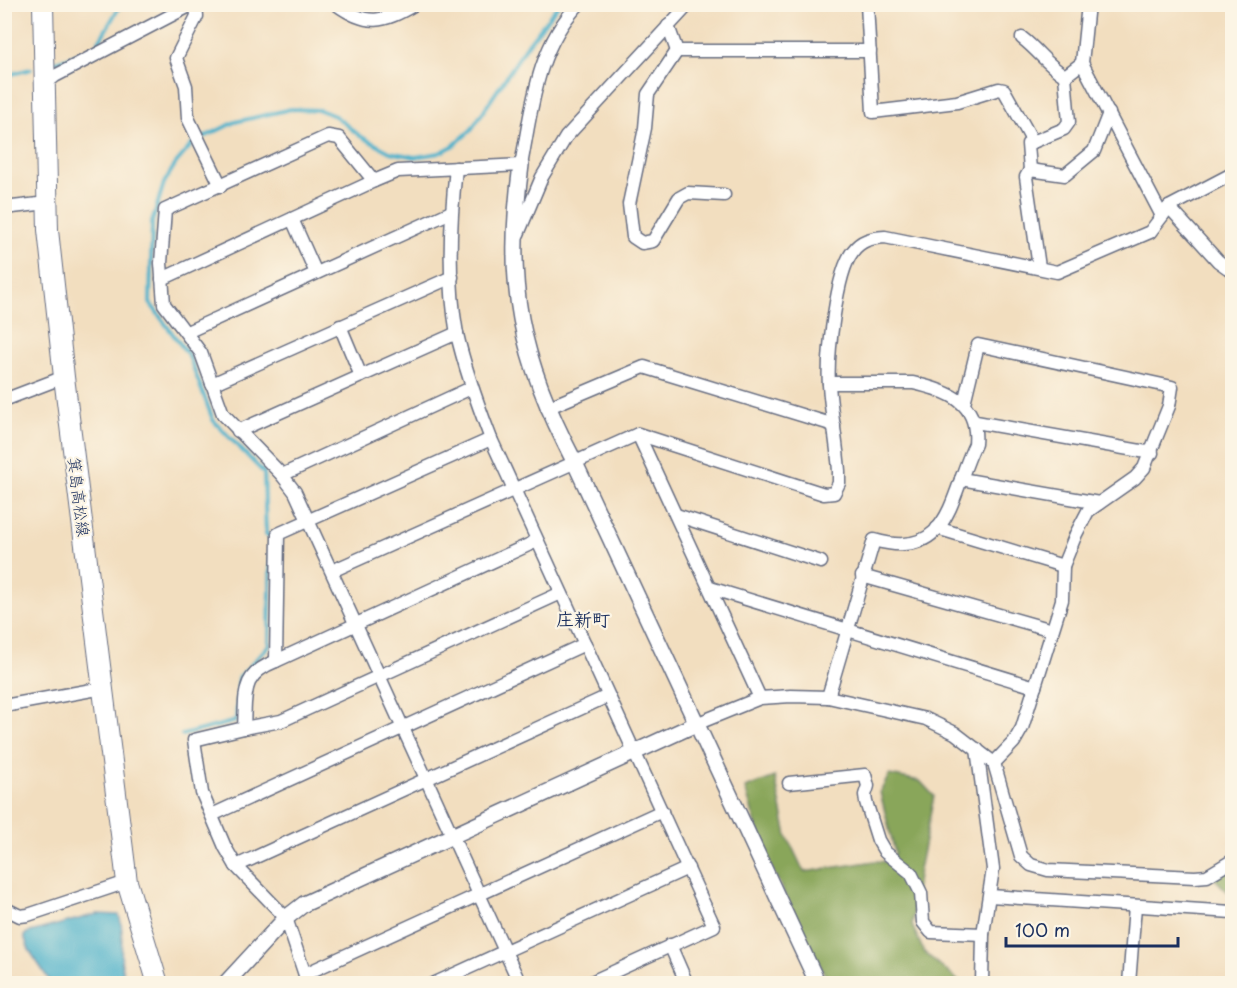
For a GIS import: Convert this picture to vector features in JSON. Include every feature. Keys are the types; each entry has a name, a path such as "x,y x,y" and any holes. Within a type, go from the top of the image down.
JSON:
{"main road":[{"name":"箕島高松線","path":"43,4 47,202 64,376 127,882 158,984"}],"street":[{"path":"44,85 55,76 195,4 197,16 176,58 186,86 185,108 221,186"},
{"path":"336,4 352,16 370,20 389,19 415,4"},
{"path":"579,4 555,37 540,69 521,165 513,244 518,307 529,356 547,408 575,463 818,984"},
{"path":"513,244 553,156 584,118 689,4"},
{"path":"867,4 873,112 957,102 999,89 1004,90 1033,142"},
{"path":"1088,4 1082,63 1109,113 1166,212 1218,261 1233,271"},
{"path":"668,26 677,51"},
{"path":"1022,38 1035,48 1045,64 1065,76"},
{"path":"677,51 870,51"},
{"path":"677,51 648,94 645,128 629,204 633,237 642,243 653,241 679,198 688,193 724,195"},
{"path":"1065,76 1082,63"},
{"path":"1039,267 1026,186 1026,177 1030,170 1028,144 1064,129 1069,122 1065,76"},
{"path":"1030,170 1065,175 1094,151 1109,113"},
{"path":"374,181 339,138 328,136 165,210 162,279 164,304 201,353 224,414 282,475 295,492 520,984"},
{"path":"162,279 398,171 521,165"},
{"path":"456,168 451,212 452,277 457,333 471,388 491,439 537,541 714,926 586,984"},
{"path":"332,571 638,434 824,494 834,494 839,483 839,471 829,383 839,286 847,260 862,242 885,237 1057,272 1150,232 1166,212 1233,174"},
{"path":"4,208 47,202"},
{"path":"187,332 451,212"},
{"path":"292,219 316,273"},
{"path":"212,384 452,277"},
{"path":"340,326 361,376"},
{"path":"238,431 457,333"},
{"path":"964,403 978,345 1172,387 1169,406 1152,453 1135,478 1088,511 1063,566 1062,600 1022,728 1014,742 994,763"},
{"path":"547,408 644,367 834,425"},
{"path":"4,400 64,376"},
{"path":"828,697 874,540 903,547 915,545 929,538 947,514 975,444 976,422 964,403 940,391 913,383 829,383"},
{"path":"282,475 471,388"},
{"path":"976,422 1152,453"},
{"path":"638,434 760,698"},
{"path":"276,661 278,534 491,439"},
{"path":"961,479 1099,503"},
{"path":"676,515 821,562"},
{"path":"937,528 1063,566"},
{"path":"244,728 246,683 259,668 537,541"},
{"path":"862,576 1052,630"},
{"path":"710,588 1035,687"},
{"path":"561,593 281,722 194,740 202,793 212,816 236,866 286,918 306,979 662,811"},
{"path":"212,816 585,644"},
{"path":"4,706 103,688"},
{"path":"236,866 608,696"},
{"path":"225,984 286,918 304,904 634,752 760,698 828,697 926,719 955,733 994,763 1021,856 1031,865 1048,870 1195,877 1207,876 1233,861"},
{"path":"977,749 993,868 983,934 982,984"},
{"path":"789,783 866,775 868,786 865,795 878,840 885,852 911,873 921,893 922,922 931,932 983,934"},
{"path":"433,984 688,868"},
{"path":"4,908 20,916 28,915 127,882"},
{"path":"990,896 1233,912"},
{"path":"1130,984 1135,906"},
{"path":"670,945 687,984"}],"green space":[{"path":"889,775 920,781 934,796 918,875 912,925 924,952 961,983 829,983 765,855 745,788 775,777 787,836 804,872 875,861 890,862 895,853 880,792"},
{"path":"1232,867 1232,893 1229,893 1214,878"}],"water":[{"path":"97,914 119,915 122,932 122,965 127,982 51,983 29,950 24,936 27,933"}],"waterway":[{"path":"52,63 94,50 121,4"},
{"path":"182,735 236,721 239,678 269,645 271,536 266,535 264,473 213,420 189,356 150,303 152,222 164,183 176,163 194,142 235,122 291,109 320,110 335,116 360,136 390,152 415,157 439,153 453,146 471,130 528,44 559,4"},
{"path":"4,76 31,69"}],"district":[{"name":"庄新町","path":"583,620"}]}
